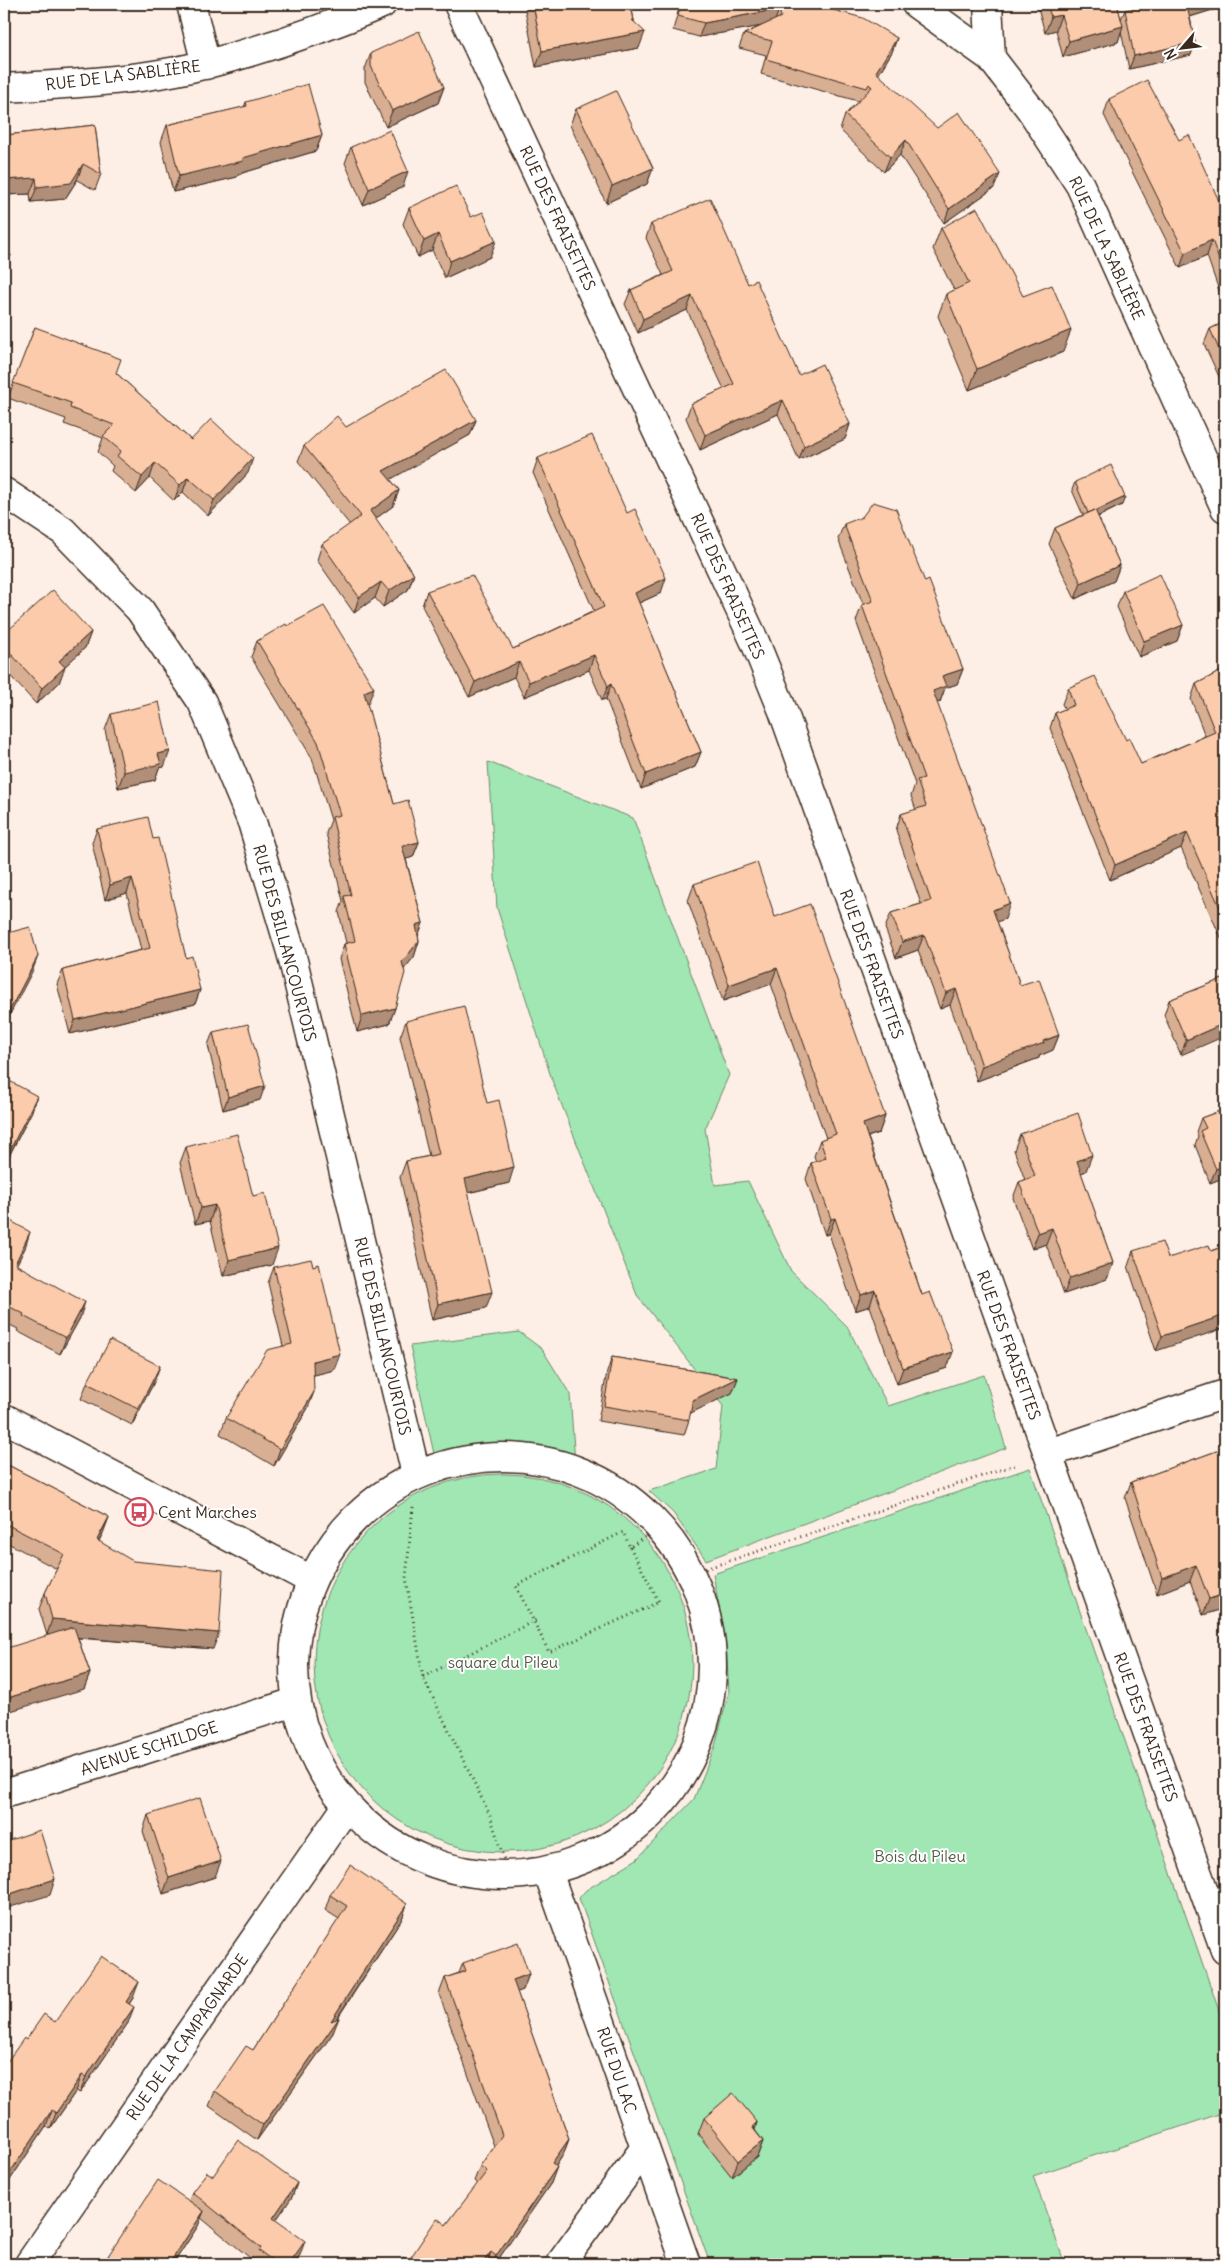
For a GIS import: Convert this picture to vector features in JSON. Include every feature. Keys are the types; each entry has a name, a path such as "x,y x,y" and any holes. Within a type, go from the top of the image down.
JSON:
{"street":[{"path":"191,4 206,65"},
{"name":"RUE DE LA SABLIÈRE","path":"4,88 140,76 206,65 292,38 382,4"},
{"name":"RUE DES FRAISETTES","path":"458,4 755,642 783,711 1225,1950"},
{"name":"RUE DE LA SABLIÈRE","path":"916,4 991,58 1031,110 1080,185 1225,508"},
{"path":"988,4 991,58"},
{"name":"RUE DES BILLANCOURTOIS","path":"4,492 62,531 140,610 202,702 252,822 291,952 416,1474"},
{"path":"1049,1453 1225,1394"},
{"path":"4,1418 311,1580"},
{"path":"503,1455 591,1473 663,1525 696,1572 712,1666 707,1709 690,1757 665,1798 634,1832 591,1859 549,1875 480,1870 422,1857 345,1809 312,1759 295,1702 292,1653 311,1580 354,1517 416,1474 503,1455"},
{"name":"AVENUE SCHILDGE","path":"4,1794 295,1702"},
{"name":"RUE DE LA CAMPAGNARDE","path":"29,2264 345,1809"},
{"name":"RUE DU LAC","path":"549,1875 686,2264"},
{"path":"560,2264 644,2148"}],"path":[{"path":"696,1572 1049,1453"},
{"path":"416,1474 406,1578 424,1677 490,1816 508,1872"},
{"path":"630,1547 663,1525"},
{"path":"623,1532 630,1547 659,1602 549,1652 516,1586 623,1532"},
{"path":"424,1677 538,1619"}],"green space":[{"path":"488,762 633,818 729,1075 705,1129 715,1185 748,1181 791,1271 847,1326 888,1406 984,1375 1006,1448 706,1560 673,1513 649,1491 716,1469 723,1406 637,1295 553,1083 497,908"},
{"path":"519,1332 542,1349 570,1394 575,1463 506,1448 436,1463 410,1346"},
{"name":"Bois du Pileu","path":"1030,1468 1225,2028 1225,2112 1033,2176 1065,2264 710,2264 579,1898 586,1890 637,1859 694,1799 715,1746 729,1692 726,1647 713,1574"},
{"name":"square du Pileu","path":"503,1474 521,1475 558,1482 592,1497 623,1517 649,1543 669,1574 684,1608 691,1645 691,1681 684,1718 669,1752 649,1783 623,1809 592,1829 558,1844 521,1851 503,1852 485,1851 448,1844 414,1829 383,1809 357,1783 337,1752 322,1718 315,1681 314,1663 315,1645 322,1608 337,1574 357,1543 383,1517 414,1497 448,1482 485,1475"}],"building":[{"path":"533,4 631,4 634,21 632,20 645,32 542,51"},
{"path":"681,4 811,4 863,18 897,38 876,72 937,128 959,112 1000,174 949,209 906,140 890,157 845,115 872,87 869,84 867,88 766,59 772,41 744,34 781,17 779,9 704,23 678,16"},
{"path":"1047,4 1117,4 1123,26 1069,41 1061,15 1051,17"},
{"path":"1150,4 1195,4 1187,6 1195,42 1134,56 1125,10"},
{"path":"419,31 444,87 392,111 371,66 371,53"},
{"path":"1147,80 1179,140 1189,135 1225,214 1225,277 1212,240 1185,253 1109,99"},
{"path":"308,84 322,135 243,158 243,161 179,176 167,125 247,106 246,102"},
{"path":"616,91 653,168 612,186 576,109"},
{"path":"95,125 101,174 83,164 71,183 37,187 36,178 4,180 4,126 6,135"},
{"path":"390,130 408,171 369,189 351,147"},
{"path":"456,186 471,217 483,212 496,241 450,261 438,234 424,241 409,208"},
{"path":"710,198 748,284 756,280 799,375 822,364 850,424 804,446 783,400 705,435 691,404 734,384 692,296 643,319 631,290 673,271 651,224"},
{"path":"977,208 1023,296 1052,285 1071,330 977,369 946,294 969,283 941,228"},
{"path":"4,251 11,255 4,266"},
{"path":"1225,322 1225,363 1210,329"},
{"path":"35,327 121,359 116,373 191,440 211,419 253,458 214,500 188,477 180,485 155,463 142,477 117,456 121,451 103,436 114,425 70,408 71,403 13,383"},
{"path":"446,370 476,420 383,471 399,490 370,511 414,574 389,591 381,582 359,597 322,544 361,516 304,446 337,416 346,427"},
{"path":"592,435 627,513 635,509 666,578 635,593 701,752 646,774 611,684 608,686 594,655 529,682 519,662 475,682 427,591 472,575 513,649 604,607 538,458"},
{"path":"1111,465 1125,497 1088,513 1075,482"},
{"path":"873,502 896,509 925,582 929,580 963,669 942,676 946,686 933,691 1010,903 993,910 1020,985 1039,979 1059,1035 1043,1041 1044,1043 982,1066 956,989 946,993 924,935 902,942 891,913 931,901 901,814 926,806 917,780 924,778 862,605 873,601 844,524 862,517"},
{"path":"1095,510 1120,565 1081,583 1055,528"},
{"path":"1160,574 1183,625 1144,641 1123,591"},
{"path":"53,590 91,632 59,661 65,667 42,688 4,646 4,634"},
{"path":"324,606 374,688 364,692 394,804 408,800 419,842 402,846 423,923 416,925 419,941 402,962 405,973 395,1008 362,1016 344,944 355,941 344,896 351,895 332,817 340,815 318,742 257,641 286,624 287,626"},
{"path":"1225,669 1225,919 1187,833 1115,865 1055,713 1074,705 1068,688 1095,676 1126,740 1129,738 1141,764 1215,732 1196,684"},
{"path":"159,702 170,751 158,754 161,764 124,772 111,714"},
{"path":"148,817 153,839 158,838 186,958 192,956 200,990 75,1020 63,970 150,948 132,878 110,885 97,829"},
{"path":"757,862 775,917 810,904 885,1116 863,1124 922,1295 930,1292 953,1352 903,1368 875,1290 861,1295 835,1218 831,1219 811,1163 826,1158 820,1140 836,1134 777,968 729,985 694,884"},
{"path":"30,927 38,956 4,1021 4,934"},
{"path":"1225,978 1225,1023 1186,1040 1169,1000"},
{"path":"464,1006 487,1103 499,1100 514,1167 465,1179 492,1292 438,1304 406,1161 439,1154 406,1021"},
{"path":"248,1024 265,1086 228,1097 213,1032"},
{"path":"4,1078 37,1096 12,1146 4,1142"},
{"path":"1225,1109 1225,1165 1216,1169 1200,1131 1206,1128 1201,1118"},
{"path":"1078,1113 1092,1155 1077,1161 1113,1263 1070,1278 1052,1228 1038,1233 1019,1182 1035,1176 1020,1134"},
{"path":"237,1134 253,1196 265,1193 278,1248 229,1260 215,1205 201,1208 186,1147"},
{"path":"4,1217 30,1232 15,1264 85,1302 66,1338 4,1304"},
{"path":"1162,1242 1168,1258 1209,1245 1211,1251 1225,1246 1225,1315 1162,1336 1133,1251"},
{"path":"311,1259 313,1266 319,1264 340,1354 313,1361 314,1392 280,1449 226,1418 267,1350 292,1344 274,1267"},
{"path":"110,1340 160,1366 138,1409 87,1383"},
{"path":"612,1357 738,1378 693,1400 689,1420 604,1406"},
{"path":"1225,1448 1225,1594 1209,1599 1196,1565 1162,1578 1131,1482"},
{"path":"4,1463 109,1517 97,1540 133,1561 223,1570 219,1633 52,1619 45,1593 64,1554 4,1523"},
{"path":"74,1627 90,1673 4,1699 4,1649"},
{"path":"200,1798 221,1861 169,1878 148,1815"},
{"path":"40,1830 55,1879 4,1896 4,1842"},
{"path":"350,1865 407,1904 331,2021 339,2018 263,2125 215,2091 246,2046 253,2050 347,1906 330,1895"},
{"path":"518,1943 529,1974 513,1980 569,2139 552,2163 557,2167 496,2256 491,2252 482,2264 398,2264 403,2257 409,2260 437,2218 446,2225 487,2171 480,2166 502,2135 445,1978 466,1971 463,1963"},
{"path":"101,1956 139,1982 126,2002 134,2007 86,2077 82,2075 56,2113 52,2110 4,2180 4,2066 24,2038 26,2040 44,2014 55,2022"},
{"path":"733,2093 757,2122 752,2127 763,2141 738,2161 704,2118"},
{"path":"238,2140 297,2183 273,2218 305,2241 289,2264 278,2264 259,2251 261,2248 192,2192 207,2172 213,2176"},
{"path":"158,2180 204,2211 169,2264 115,2264 117,2262 108,2256"}],"place":[{"name":"Cent Marches","path":"139,1512"}]}
